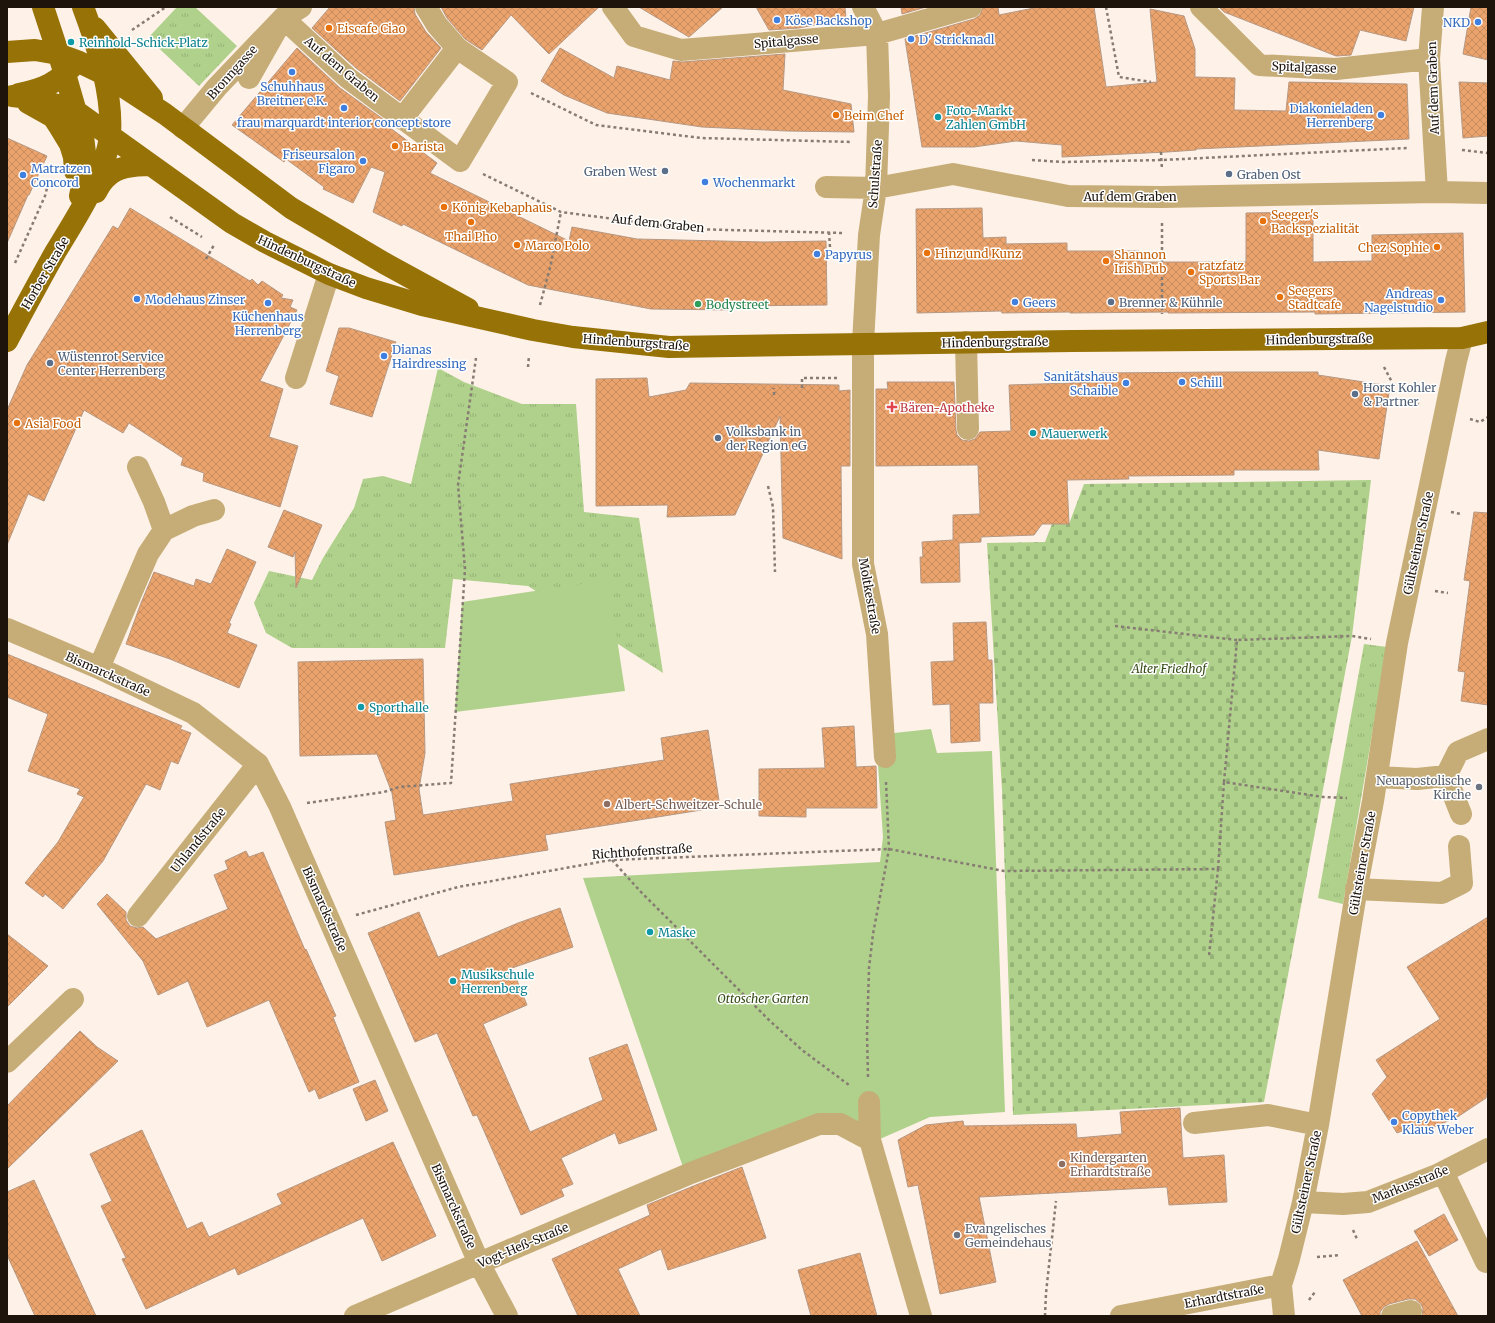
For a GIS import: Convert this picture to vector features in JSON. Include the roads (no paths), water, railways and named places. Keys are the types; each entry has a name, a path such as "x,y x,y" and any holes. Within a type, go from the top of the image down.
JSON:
{"main road":[{"path":"43,7 67,63 83,123 85,172 72,226"},
{"path":"9,96 42,88 56,82 67,63 84,50 88,36 85,12"},
{"path":"72,226 101,169 106,156 110,135 110,110 104,74 85,12"},
{"path":"85,12 116,56 165,114"},
{"path":"7,52 35,50 67,63 104,74 165,114 183,128"},
{"path":"9,96 36,98 57,104 83,123 110,135 151,165"},
{"path":"9,96 30,104 53,118 70,144 74,157 75,171 72,226"},
{"path":"83,123 110,110 131,109 165,114"},
{"name":"Hindenburgstraße","path":"183,128 291,208 384,263 472,311 504,324"},
{"path":"72,226 107,176 122,168 135,165 151,165"},
{"name":"Hindenburgstraße","path":"151,165 232,223 265,242 329,274 422,306 573,337 669,347 863,343 1462,338 1488,332"},
{"name":"Horber Straße","path":"7,341 42,276 72,226"}],"street":[{"path":"402,118 457,48 437,26 426,7"},
{"name":"Spitalgasse","path":"613,7 634,36 681,50 877,34 971,7"},
{"name":"Schulstraße","path":"863,7 877,34 879,96 876,188 868,235 863,343"},
{"name":"Spitalgasse","path":"1201,7 1259,65 1336,69 1429,59"},
{"name":"Auf dem Graben","path":"1434,7 1429,59 1437,192"},
{"name":"Auf dem Graben","path":"288,11 348,78 460,161 507,82 457,48"},
{"name":"Bronngasse","path":"249,78 288,11"},
{"name":"Bronngasse","path":"183,128 217,88 288,11"},
{"name":"Auf dem Graben","path":"826,187 876,188 953,174 1068,196 1162,197 1437,192 1488,193"},
{"path":"296,378 329,274"},
{"name":"Gültsteiner Straße","path":"1284,1316 1280,1285 1289,1259 1303,1202 1318,1125 1356,889 1373,802 1397,643 1445,412 1462,338"},
{"path":"966,342 968,429"},
{"name":"Moltkestraße","path":"863,343 862,564 878,634 885,757"},
{"path":"138,467 154,502 164,530"},
{"path":"99,668 148,554 164,530 193,516 214,510"},
{"name":"Bismarckstraße","path":"7,629 99,668 193,713 258,764 280,807 479,1263 506,1316"},
{"path":"1461,814 1446,776 1458,752 1488,739"},
{"name":"Uhlandstraße","path":"138,916 258,764"},
{"path":"1377,776 1417,779 1446,776"},
{"path":"1356,889 1442,893 1462,883 1460,846"},
{"path":"7,1062 73,1000"},
{"path":"869,1102 870,1140 921,1316"},
{"path":"1194,1123 1268,1115 1318,1125"},
{"name":"Vogt-Heß-Straße","path":"355,1316 692,1173 819,1124 840,1124 870,1140"},
{"name":"Markusstraße","path":"1303,1202 1343,1204 1368,1202 1443,1172 1488,1149"},
{"path":"1443,1172 1486,1262 1488,1261"},
{"name":"Erhardtstraße","path":"1121,1316 1280,1285"}],"place":[{"name":"Köse Backshop","path":"777,20"},
{"name":"NKD","path":"1478,22"},
{"name":"Eiscafe Ciao","path":"329,28"},
{"name":"D' Stricknadl","path":"911,39"},
{"name":"Reinhold-Schick-Platz","path":"71,42"},
{"name":"Schuhhaus Breitner e.K.","path":"292,72"},
{"name":"frau marquardt interior concept store","path":"344,108"},
{"name":"Beim Chef","path":"836,115"},
{"name":"Diakonieladen Herrenberg","path":"1381,115"},
{"name":"Foto-Markt Zahlen GmbH","path":"938,117"},
{"name":"Barista","path":"395,146"},
{"name":"Friseursalon Figaro","path":"363,161"},
{"name":"Graben West","path":"665,171"},
{"name":"Graben Ost","path":"1229,174"},
{"name":"Matratzen Concord","path":"23,175"},
{"name":"Wochenmarkt","path":"705,182"},
{"name":"König Kebaphaus","path":"444,207"},
{"name":"Seeger's Backspezialität","path":"1263,221"},
{"name":"Thai Pho","path":"471,222"},
{"name":"Marco Polo","path":"517,245"},
{"name":"Chez Sophie","path":"1437,247"},
{"name":"Hinz und Kunz","path":"927,253"},
{"name":"Papyrus","path":"817,254"},
{"name":"Shannon Irish Pub","path":"1106,261"},
{"name":"ratzfatz Sports Bar","path":"1191,272"},
{"name":"Seegers Stadtcafe","path":"1280,297"},
{"name":"Modehaus Zinser","path":"137,299"},
{"name":"Andreas Nagelstudio","path":"1441,300"},
{"name":"Geers","path":"1015,302"},
{"name":"Brenner & Kühnle","path":"1111,302"},
{"name":"Küchenhaus Herrenberg","path":"268,303"},
{"name":"Bodystreet","path":"698,304"},
{"name":"Dianas Hairdressing","path":"384,356"},
{"name":"Wüstenrot Service Center Herrenberg","path":"50,363"},
{"name":"Schill","path":"1182,382"},
{"name":"Sanitätshaus Schaible","path":"1126,383"},
{"name":"Horst Kohler & Partner","path":"1355,394"},
{"name":"Bären-Apotheke","path":"892,407"},
{"name":"Asia Food","path":"17,423"},
{"name":"Mauerwerk","path":"1033,433"},
{"name":"Volksbank in der Region eG","path":"718,438"},
{"name":"Sporthalle","path":"361,707"},
{"name":"Neuapostolische Kirche","path":"1479,787"},
{"name":"Albert-Schweitzer-Schule","path":"607,804"},
{"name":"Maske","path":"650,932"},
{"name":"Musikschule Herrenberg","path":"453,981"},
{"name":"Copythek Klaus Weber","path":"1394,1122"},
{"name":"Kindergarten Erhardtstraße","path":"1062,1164"},
{"name":"Evangelisches Gemeindehaus","path":"957,1235"}],"park label":[{"name":"Alter Friedhof","path":"1169,668"},
{"name":"Ottoscher Garten","path":"763,998"}]}
